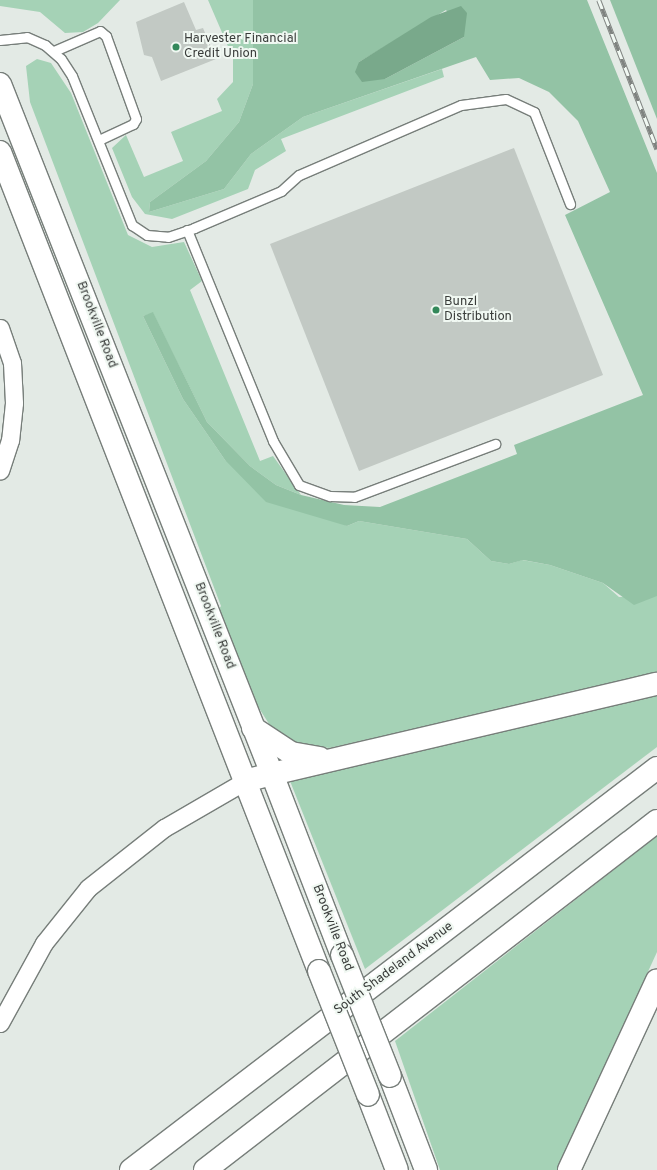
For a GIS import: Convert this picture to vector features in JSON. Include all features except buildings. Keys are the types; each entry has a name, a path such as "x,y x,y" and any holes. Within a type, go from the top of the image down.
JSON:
{"main road":[{"name":"Brookville Road","path":"0,84 254,728 426,1170"},
{"name":"Brookville Road","path":"0,152 397,1170"},
{"path":"245,781 331,759 657,684"},
{"path":"254,728 295,755 331,759"},
{"name":"South Shadeland Avenue","path":"131,1170 657,768"},
{"path":"205,1170 657,821"},
{"path":"569,1170 598,1111 657,980"},
{"path":"580,1170 598,1111"}],"street":[{"path":"0,328 12,363 14,403 10,440 0,470"},
{"path":"0,1023 44,943 98,879 164,828 245,781"}],"lane":[{"path":"54,51 100,31 106,36 136,112 133,124 98,140"},
{"path":"0,40 27,37 54,51 72,76 132,225 147,235 168,237 187,230 281,191 299,175 461,105 506,99 534,112 570,204"},
{"path":"187,230 273,441 299,485 330,496 354,497 495,444"}],"shaded area":[{"path":"0,0 120,0 98,23 83,32 65,33 40,12 0,6"},
{"path":"208,0 253,0 253,84 239,122 206,161 150,202 149,212 224,189 251,154 303,117 442,69 444,77 281,139 286,151 255,170 248,189 172,219 145,214 132,197 112,148 126,135 144,177 183,161 171,132 222,111 217,99 233,82 233,58"},
{"path":"253,0 587,0 657,173 657,596 634,605 603,583 550,565 523,560 509,564 491,561 467,539 359,521 347,526 266,502 225,460 183,399 143,316 153,312 207,422 250,466 276,485 301,495 344,505 380,507 517,454 514,445 643,395 565,215 610,192 578,121 549,92 519,78 490,80 476,57 303,117 251,154 224,189 149,212 150,202 206,161 239,122 253,84","holes":["446,10 464,37 385,79 359,62"]},
{"path":"610,0 657,0 657,119"},
{"path":"461,6 467,13 464,37 385,79 362,82 355,72 359,62 431,17"},
{"path":"37,59 51,63 71,93 128,235 152,247 184,242 202,281 190,290 260,461 273,456 301,495 276,485 250,466 207,422 153,313 143,316 183,399 225,460 347,526 359,521 467,539 491,561 509,564 522,560 550,565 603,583 619,597 657,596 657,674 329,748 291,741 271,727 257,705 218,611 221,606 30,102 26,66"},
{"path":"657,688 657,747 365,969 290,781 312,772"},
{"path":"657,836 657,952 557,1170 440,1170 395,1041"}],"railway":[{"path":"599,0 657,149"}],"place":[{"name":"Harvester Financial Credit Union","path":"176,47"},
{"name":"Bunzl Distribution","path":"436,310"}]}
